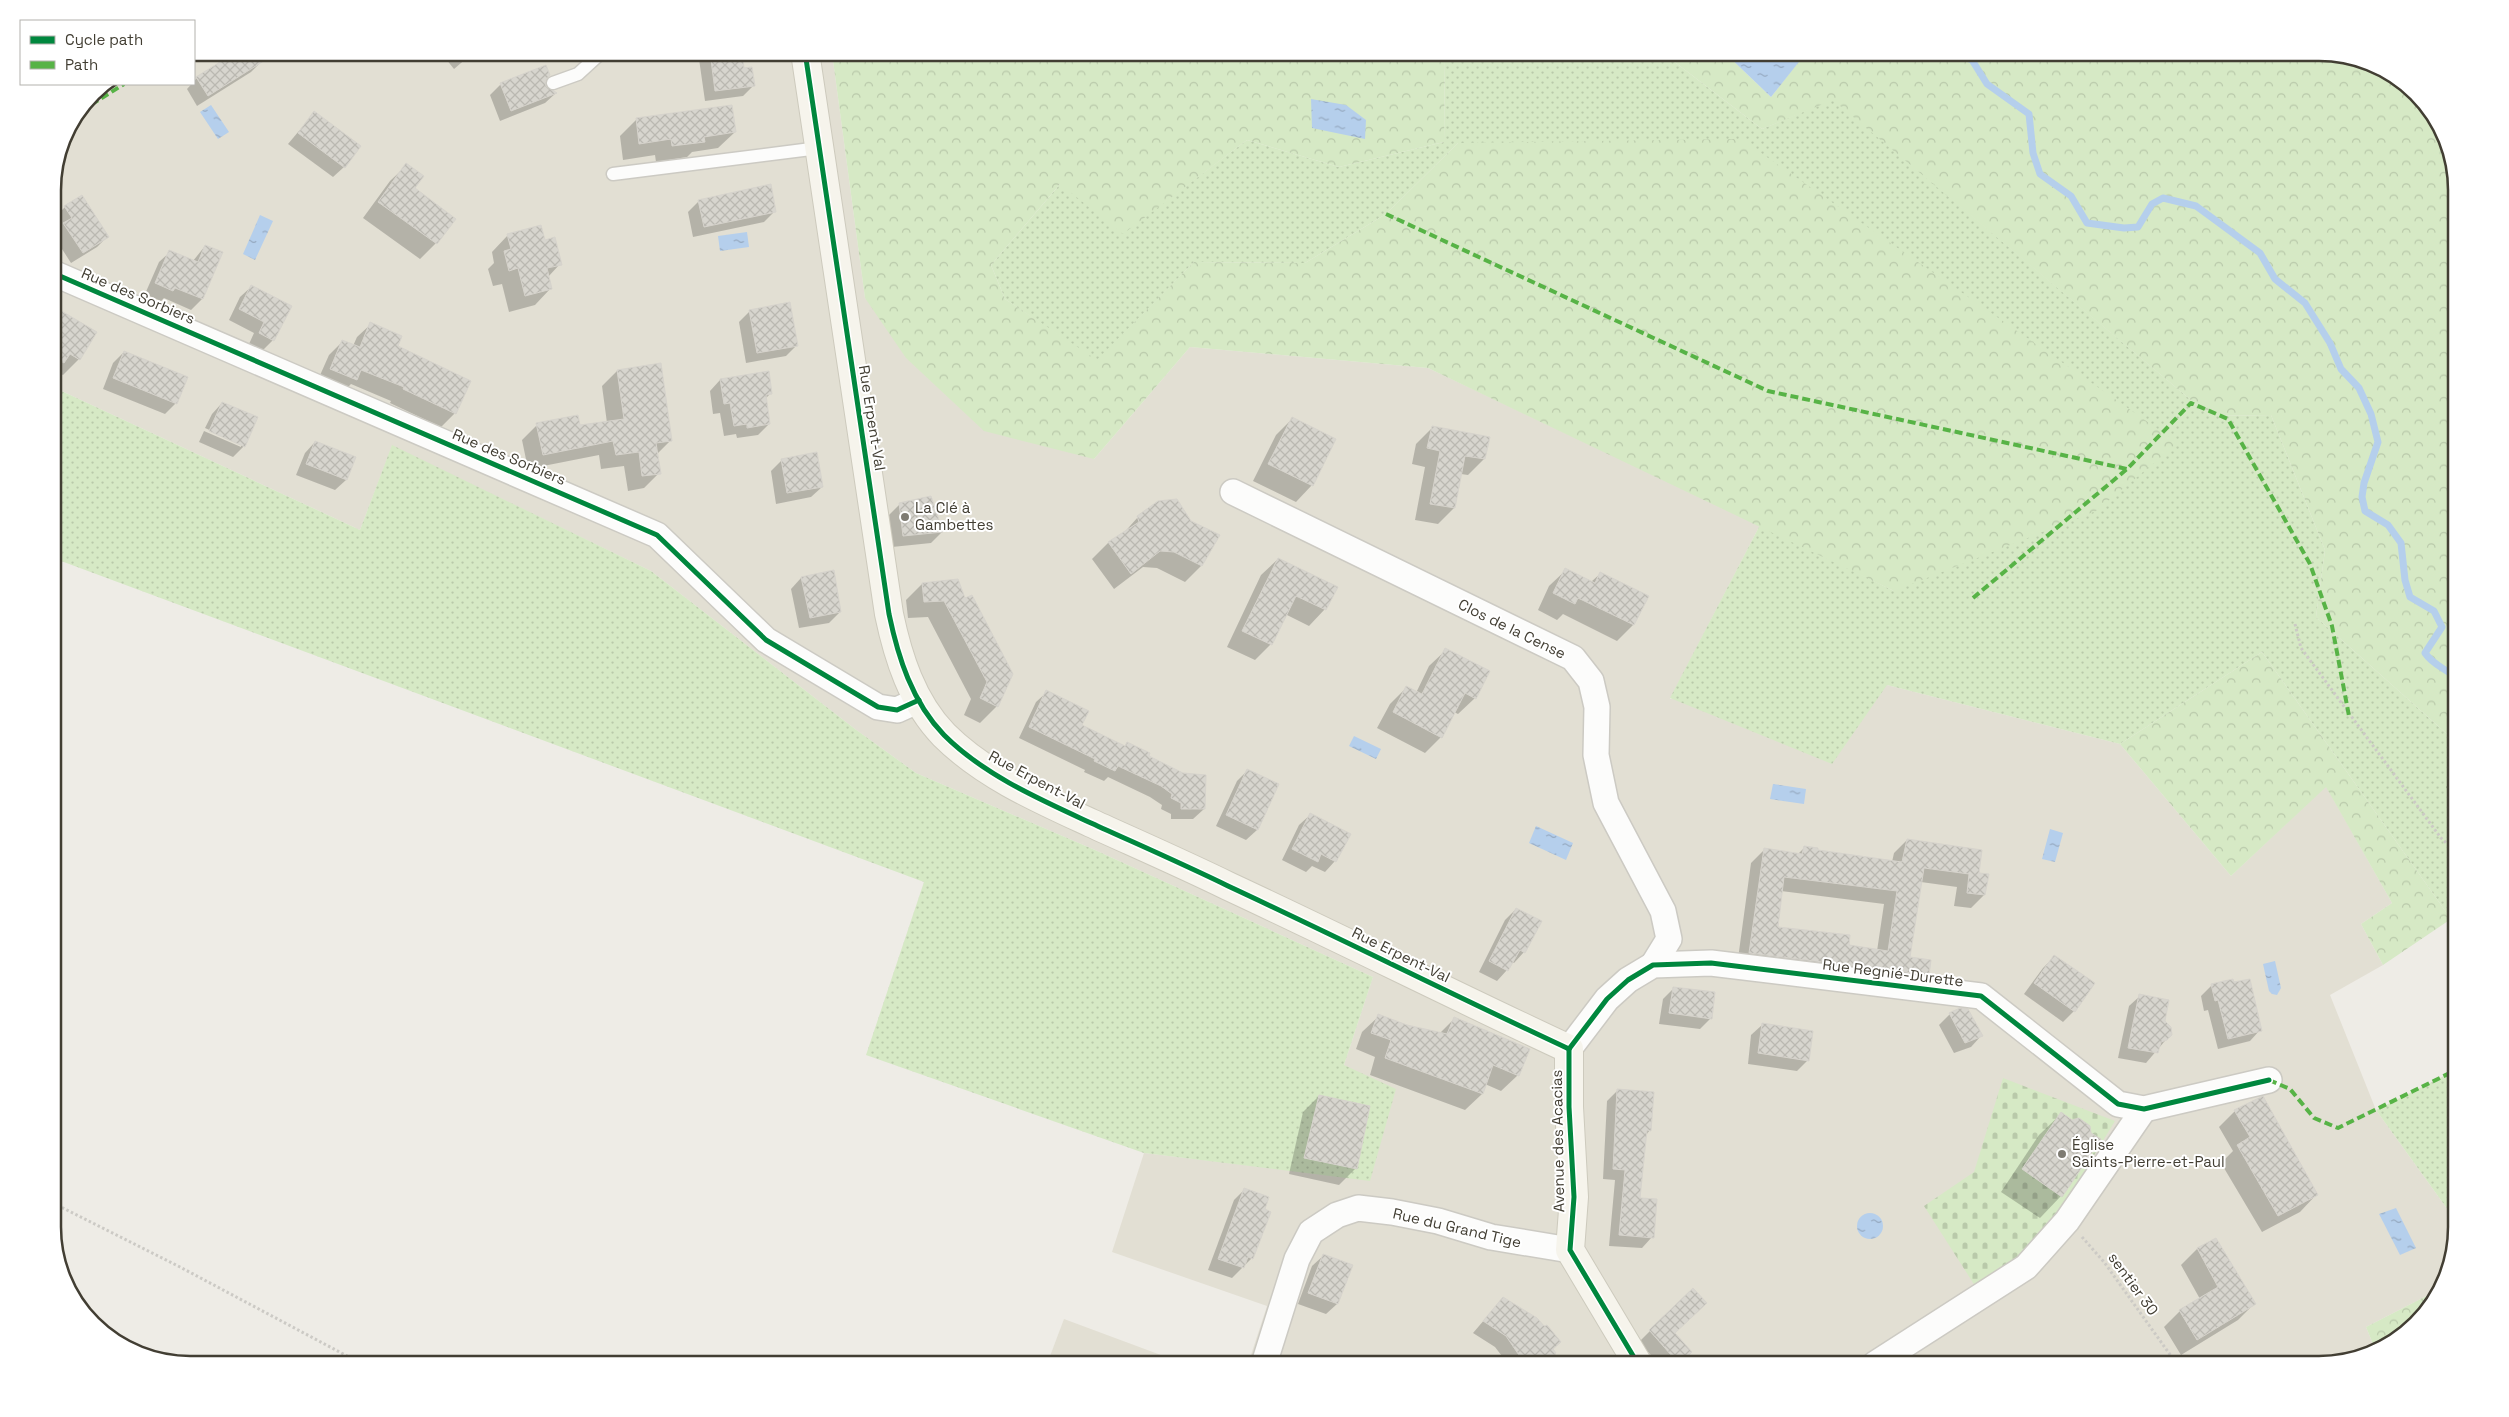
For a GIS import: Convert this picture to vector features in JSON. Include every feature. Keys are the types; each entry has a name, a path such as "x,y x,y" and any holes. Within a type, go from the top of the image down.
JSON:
{"street":[{"name":"Rue Erpent-Val","path":"806,61 889,614 896,650 904,672 919,700 943,734 980,766 1049,803 1229,886 1569,1049"},
{"name":"Rue des Sorbiers","path":"62,277 657,535 766,640 878,707 897,710 919,700"},
{"name":"Clos de la Cense","path":"1232,492 1573,658 1591,681 1597,707 1596,755 1606,803 1663,911 1669,939 1653,965"},
{"name":"Rue Regnié-Durette","path":"1569,1049 1606,999 1628,980 1653,965 1711,963 1981,996 2118,1104 2144,1109 2269,1080"},
{"name":"Avenue des Acacias","path":"1569,1049 1569,1107 1574,1197 1570,1250"},
{"path":"1887,1356 2026,1267 2067,1221 2144,1109"},
{"name":"Rue du Grand Tige","path":"1271,1356 1297,1259 1311,1232 1337,1214 1358,1208 1392,1212 1438,1221 1491,1237 1570,1250"},
{"path":"1570,1250 1633,1356"}],"lane":[{"path":"553,83 578,74 592,61"},
{"path":"613,174 819,148"}],"path":[{"path":"2295,624 2301,648 2441,838 2448,844"},
{"path":"62,1208 180,1267 347,1356"}],"shaded area":[{"path":"195,61 833,61 865,298 1094,459 1190,347 1428,368 1760,525 1670,699 1887,685 2120,744 2231,876 2326,786 2392,903 2361,924 2383,965 2330,995 2376,1110 2448,1210 2447,1243 2438,1276 2427,1296 2366,1327 2373,1343 2335,1355 1251,1356 1267,1306 1112,1252 1144,1153 1370,1180 1344,1065 1373,977 1095,850 916,773 855,729 651,571 392,446 360,530 62,391 62,174 71,141 83,119 105,93 116,85 195,85"},
{"path":"1064,1319 1163,1356 1050,1356"}],"green space":[{"path":"833,61 1445,61 1444,142 1339,167 1247,140 1123,234 1060,184 991,265 1005,299 1097,360 1194,262 1305,263 1386,214 1458,143 1741,139 2178,443 2096,511 1894,591 1428,368 1190,347 1094,459 984,431 906,358 865,298"},
{"path":"1445,61 1673,61 1762,129 1833,99 2210,416 2271,415 2325,550 2316,617 2448,734 2448,914 2262,652 2120,744 1887,685 1832,764 1670,698 1760,525 1894,591 1458,143 1386,214 1305,263 1194,262 1097,361 1005,299 991,265 1061,183 1123,233 1247,140 1339,167 1444,142"},
{"path":"1673,61 1733,61 1771,97 1799,61 2318,61 2335,62 2368,71 2397,88 2410,99 2426,119 2434,133 2441,149 2447,182 2448,734 2316,617 2325,550 2271,415 2210,416 1833,100 1762,129"},
{"path":"62,391 360,530 392,445 651,571 855,729 916,773 1095,850 1373,977 1344,1065 1396,1089 1370,1181 1144,1153 866,1055 924,882 62,561"},
{"path":"2262,652 2448,914 2448,921 2383,965 2361,924 2392,903 2326,787 2231,876 2120,744"},
{"path":"2448,1074 2448,1210 2376,1110"},
{"path":"2003,1078 2115,1121 2065,1203 2021,1263 1977,1289 1924,1206 1974,1172"},
{"path":"2427,1296 2410,1318 2397,1329 2373,1343 2366,1327"}],"water":[{"path":"1733,61 1800,61 1771,97"},
{"path":"1311,99 1346,105 1366,120 1365,139 1312,128"},
{"path":"211,105 229,132 218,139 200,112"},
{"path":"260,215 273,221 255,260 243,254"},
{"path":"747,232 749,247 720,251 718,236"},
{"path":"1354,736 1381,749 1376,759 1349,746"},
{"path":"1773,784 1806,789 1804,804 1770,799"},
{"path":"1536,826 1573,843 1566,860 1529,843"},
{"path":"2050,829 2063,833 2055,862 2042,859"},
{"path":"2275,961 2281,988 2277,995 2269,991 2263,964"},
{"path":"2396,1208 2416,1248 2400,1255 2379,1214"},
{"path":"1870,1213 1879,1217 1883,1226 1879,1235 1870,1239 1861,1235 1857,1226 1861,1217"}],"building":[{"path":"222,61 264,61 208,96 196,77"},
{"path":"711,61 743,61 744,68 752,67 755,86 715,91"},
{"path":"546,65 550,75 545,81 546,86 557,93 511,111 500,83"},
{"path":"732,105 736,132 704,137 705,142 672,146 671,139 639,144 636,118"},
{"path":"314,111 361,146 345,168 298,133"},
{"path":"406,163 424,176 415,188 456,219 437,244 378,202"},
{"path":"771,184 776,212 704,227 698,200"},
{"path":"82,195 109,237 83,253 63,223 72,218 64,206"},
{"path":"541,225 545,240 555,237 562,265 547,268 552,289 525,296 518,268 509,271 504,251 511,249 507,234"},
{"path":"205,245 223,252 203,299 175,288 173,291 155,283 169,250 198,262"},
{"path":"251,285 292,306 274,341 259,333 264,322 239,309"},
{"path":"790,302 798,346 757,353 749,310"},
{"path":"62,311 97,332 80,360 70,354 64,363 62,362"},
{"path":"370,322 402,336 398,346 471,381 456,414 403,389 404,387 361,370 357,380 330,369 342,340 360,347"},
{"path":"124,351 188,377 177,404 113,378"},
{"path":"661,363 672,441 656,443 661,474 642,476 639,452 616,455 613,441 543,455 536,423 578,415 580,425 624,419 617,370"},
{"path":"769,371 772,394 766,395 770,424 747,428 747,424 734,426 730,403 724,404 720,379"},
{"path":"222,402 258,417 245,447 209,431"},
{"path":"1292,417 1336,439 1313,486 1268,464"},
{"path":"1432,426 1490,437 1485,459 1465,456 1455,508 1430,504 1440,451 1427,448"},
{"path":"315,441 356,457 347,480 306,464"},
{"path":"817,452 823,487 787,493 781,459"},
{"path":"931,496 943,532 903,536 899,503"},
{"path":"1177,499 1191,521 1220,535 1202,566 1174,552 1160,551 1131,574 1108,542 1139,522 1137,516 1158,501"},
{"path":"1278,558 1338,587 1326,610 1296,596 1272,645 1242,631"},
{"path":"1565,568 1595,583 1600,572 1649,596 1634,625 1578,598 1575,604 1553,593"},
{"path":"834,570 841,612 810,618 801,577"},
{"path":"958,579 965,598 972,595 1013,674 998,707 980,698 987,682 944,601 924,602 922,583"},
{"path":"1445,648 1490,671 1476,699 1465,693 1442,738 1393,712 1406,686 1422,694"},
{"path":"1046,690 1089,711 1082,725 1125,746 1127,742 1150,753 1149,756 1183,773 1206,775 1205,809 1181,809 1181,803 1171,798 1172,794 1161,786 1118,766 1115,771 1094,761 1095,759 1029,727"},
{"path":"1247,769 1279,784 1258,830 1226,815"},
{"path":"1310,813 1351,834 1336,862 1321,854 1318,862 1292,849"},
{"path":"1907,839 1982,850 1979,873 1989,874 1985,895 1967,893 1969,874 1924,868 1910,957 1931,960 1929,975 1749,953 1764,848 1802,854 1804,846 1818,848 1818,850 1902,862","holes":["1784,877 1897,891 1888,951 1849,945 1850,935 1778,927"]},
{"path":"1516,908 1542,921 1525,953 1520,950 1508,971 1489,961"},
{"path":"2054,955 2095,983 2075,1012 2034,983"},
{"path":"2233,979 2234,982 2250,979 2262,1031 2228,1039 2218,1000 2215,1001 2211,984"},
{"path":"1673,987 1715,992 1712,1019 1669,1013"},
{"path":"2139,994 2169,1000 2165,1021 2171,1027 2172,1035 2167,1040 2161,1042 2158,1053 2128,1048"},
{"path":"1960,1008 1968,1009 1983,1036 1965,1043 1949,1013"},
{"path":"1378,1014 1407,1025 1447,1034 1454,1017 1530,1049 1519,1076 1493,1065 1483,1094 1385,1058 1391,1040 1371,1033"},
{"path":"1762,1023 1813,1031 1809,1061 1758,1053"},
{"path":"1617,1089 1654,1092 1651,1131 1647,1130 1640,1198 1657,1199 1654,1238 1619,1235 1625,1170 1613,1169"},
{"path":"1319,1095 1370,1106 1357,1169 1304,1158"},
{"path":"2263,1096 2318,1195 2278,1216 2237,1145 2250,1137 2234,1110"},
{"name":"Église Saints-Pierre-et-Paul","path":"2061,1112 2072,1120 2079,1118 2090,1126 2091,1133 2101,1139 2062,1197 2022,1169"},
{"path":"1244,1188 1269,1197 1265,1209 1271,1212 1253,1259 1248,1257 1244,1268 1218,1259"},
{"path":"2216,1238 2256,1304 2197,1340 2179,1310 2218,1287 2197,1248"},
{"path":"1323,1254 1353,1265 1338,1304 1308,1293"},
{"path":"1693,1288 1707,1303 1675,1333 1692,1352 1688,1356 1672,1356 1649,1330"},
{"path":"1503,1297 1537,1318 1544,1326 1547,1325 1561,1342 1553,1349 1556,1353 1552,1356 1520,1356 1506,1336 1483,1321"}],"waterway":[{"path":"1973,61 1987,84 2029,114 2033,153 2040,174 2071,196 2087,223 2124,228 2138,227 2152,204 2163,198 2196,206 2260,253 2275,279 2305,303 2330,343 2341,369 2359,388 2371,414 2378,442 2364,483 2362,497 2365,511 2388,525 2401,543 2405,580 2410,597 2434,611 2442,627 2425,653 2432,661 2447,672"}],"marked path":[{"path":"97,101 122,85"},
{"path":"1386,214 1768,391 2127,469"},
{"path":"1973,598 2127,469 2191,403 2228,419 2310,564 2332,626 2349,716"},
{"path":"2269,1080 2290,1089 2314,1118 2338,1128 2448,1074"}],"cycle path":[{"path":"806,61 889,614 908,678 915,694 933,722 944,735 977,762 994,774 1032,795 1313,926 1569,1049"},
{"path":"62,277 657,535 766,640 878,707 897,710 919,700"},
{"path":"1569,1049 1607,999 1628,980 1653,965 1711,963 1981,996 2118,1104 2144,1109 2269,1080"},
{"path":"1569,1049 1569,1107 1574,1197 1570,1250 1633,1356"}],"place":[{"name":"La Clé à Gambettes","path":"905,517"},
{"name":"Église Saints-Pierre-et-Paul","path":"2062,1154"}]}
